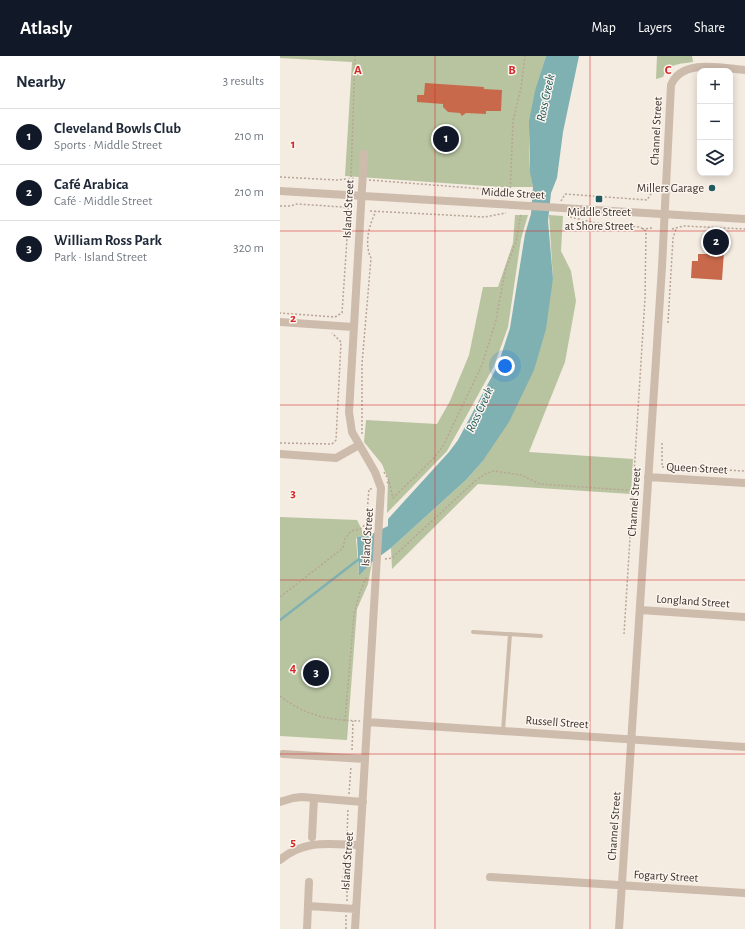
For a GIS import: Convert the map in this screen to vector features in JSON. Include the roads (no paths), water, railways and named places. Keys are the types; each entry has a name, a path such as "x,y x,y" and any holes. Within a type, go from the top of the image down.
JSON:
{"street":[{"name":"Channel Street","path":"619,929 640,610 671,85 674,78 684,70 699,67 745,70"},
{"name":"Island Street","path":"355,929 364,802 367,722 381,488 375,472 352,432 349,412 360,196 364,154"},
{"name":"Middle Street","path":"280,191 360,196 524,210 559,205 745,219"},
{"path":"280,322 353,327"},
{"path":"280,454 336,458 359,445"},
{"name":"Queen Street","path":"648,477 745,483"},
{"name":"Longland Street","path":"640,610 745,617"},
{"name":"Russell Street","path":"367,722 745,747"},
{"path":"283,754 366,759"},
{"path":"280,802 293,798 314,798 364,802"},
{"path":"312,837 314,798"},
{"path":"280,860 292,851 316,844 360,846"},
{"name":"Fogarty Street","path":"490,877 745,893"},
{"path":"307,929 309,882"},
{"path":"308,906 356,909"}],"lane":[{"path":"473,632 541,636"},
{"path":"503,731 510,634"}],"water":[{"path":"546,56 579,56 563,132 557,178 551,193 548,221 553,278 546,329 534,370 509,422 482,462 466,480 391,548 372,562 359,576 357,537 370,535 388,526 388,519 449,452 458,440 498,365 510,328 525,234 531,214 533,187 530,173 529,121 535,91"}],"waterway":[{"name":"Ross Creek","path":"280,620 359,559"}],"place":[{"name":"Cleveland Bowls Club","path":"446,139"},
{"name":"Millers Garage","path":"712,188"},
{"name":"Middle Street at Shore Street","path":"599,199"},
{"name":"Café Arabica","path":"716,242"},
{"name":"William Ross Park","path":"316,673"}]}
